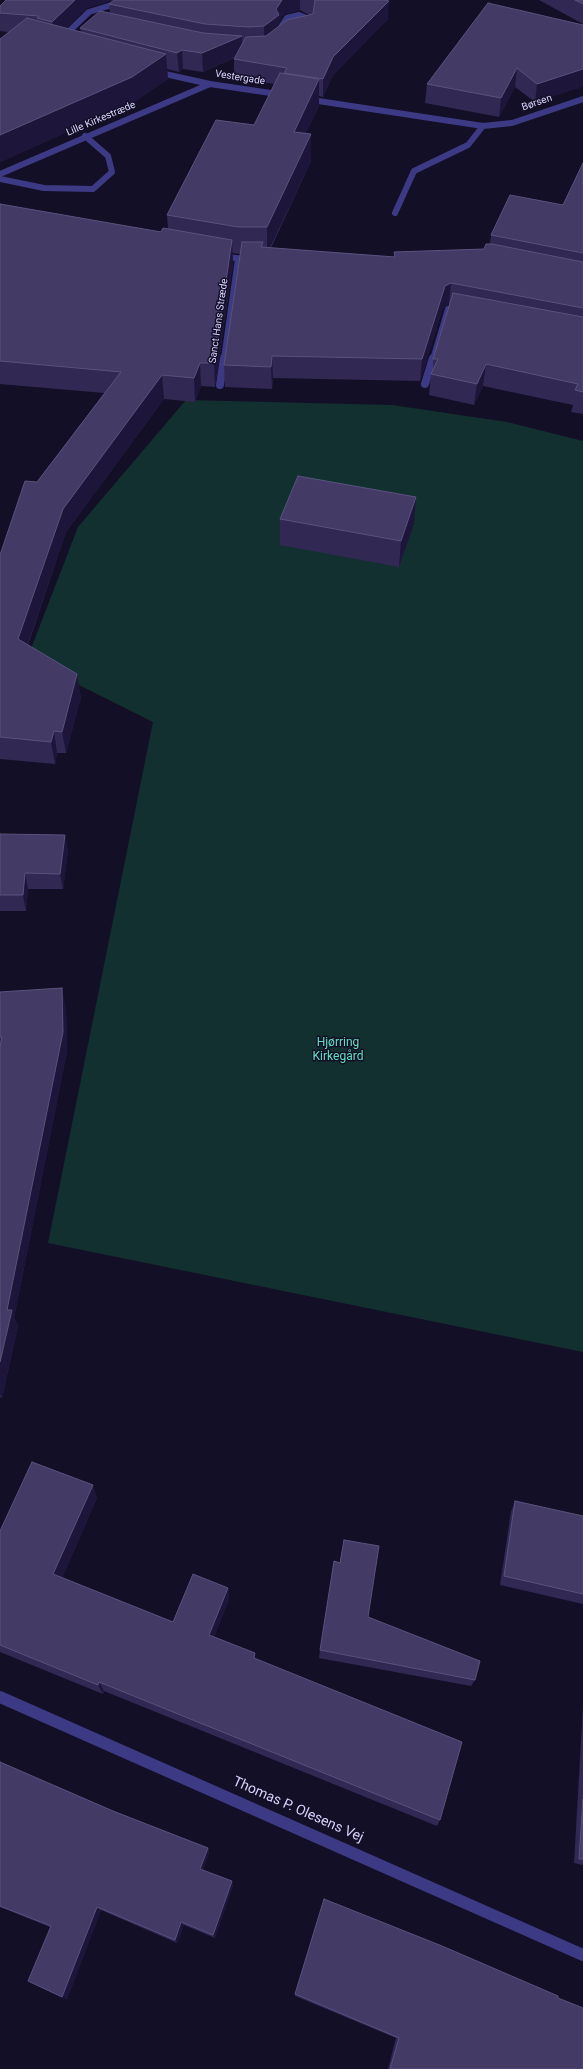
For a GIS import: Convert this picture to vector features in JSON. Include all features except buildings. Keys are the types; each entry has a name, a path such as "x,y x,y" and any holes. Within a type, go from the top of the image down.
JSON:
{"street":[{"path":"118,10 128,0"},
{"path":"55,45 90,12 128,0"},
{"path":"286,35 281,27 288,18 299,15 311,20 310,28 304,30"},
{"name":"Vestergade","path":"152,71 210,84 483,126 498,125"},
{"name":"Lille Kirkestræde","path":"0,174 85,136 210,84"},
{"name":"Børsen","path":"498,125 512,122 583,99"},
{"path":"395,213 414,171 468,145 483,126"},
{"path":"0,179 44,188 93,189 112,172 108,156 85,136"},
{"path":"208,254 238,259 261,260"},
{"name":"Sanct Hans Stræde","path":"220,385 238,259"},
{"path":"425,384 448,309 471,313"},
{"name":"Thomas P. Olesens Vej","path":"0,1697 583,1955"}],"green space":[{"name":"Hjørring Kirkegård","path":"186,400 392,405 507,422 583,441 583,1352 48,1243 153,722 27,659 78,527"}]}
